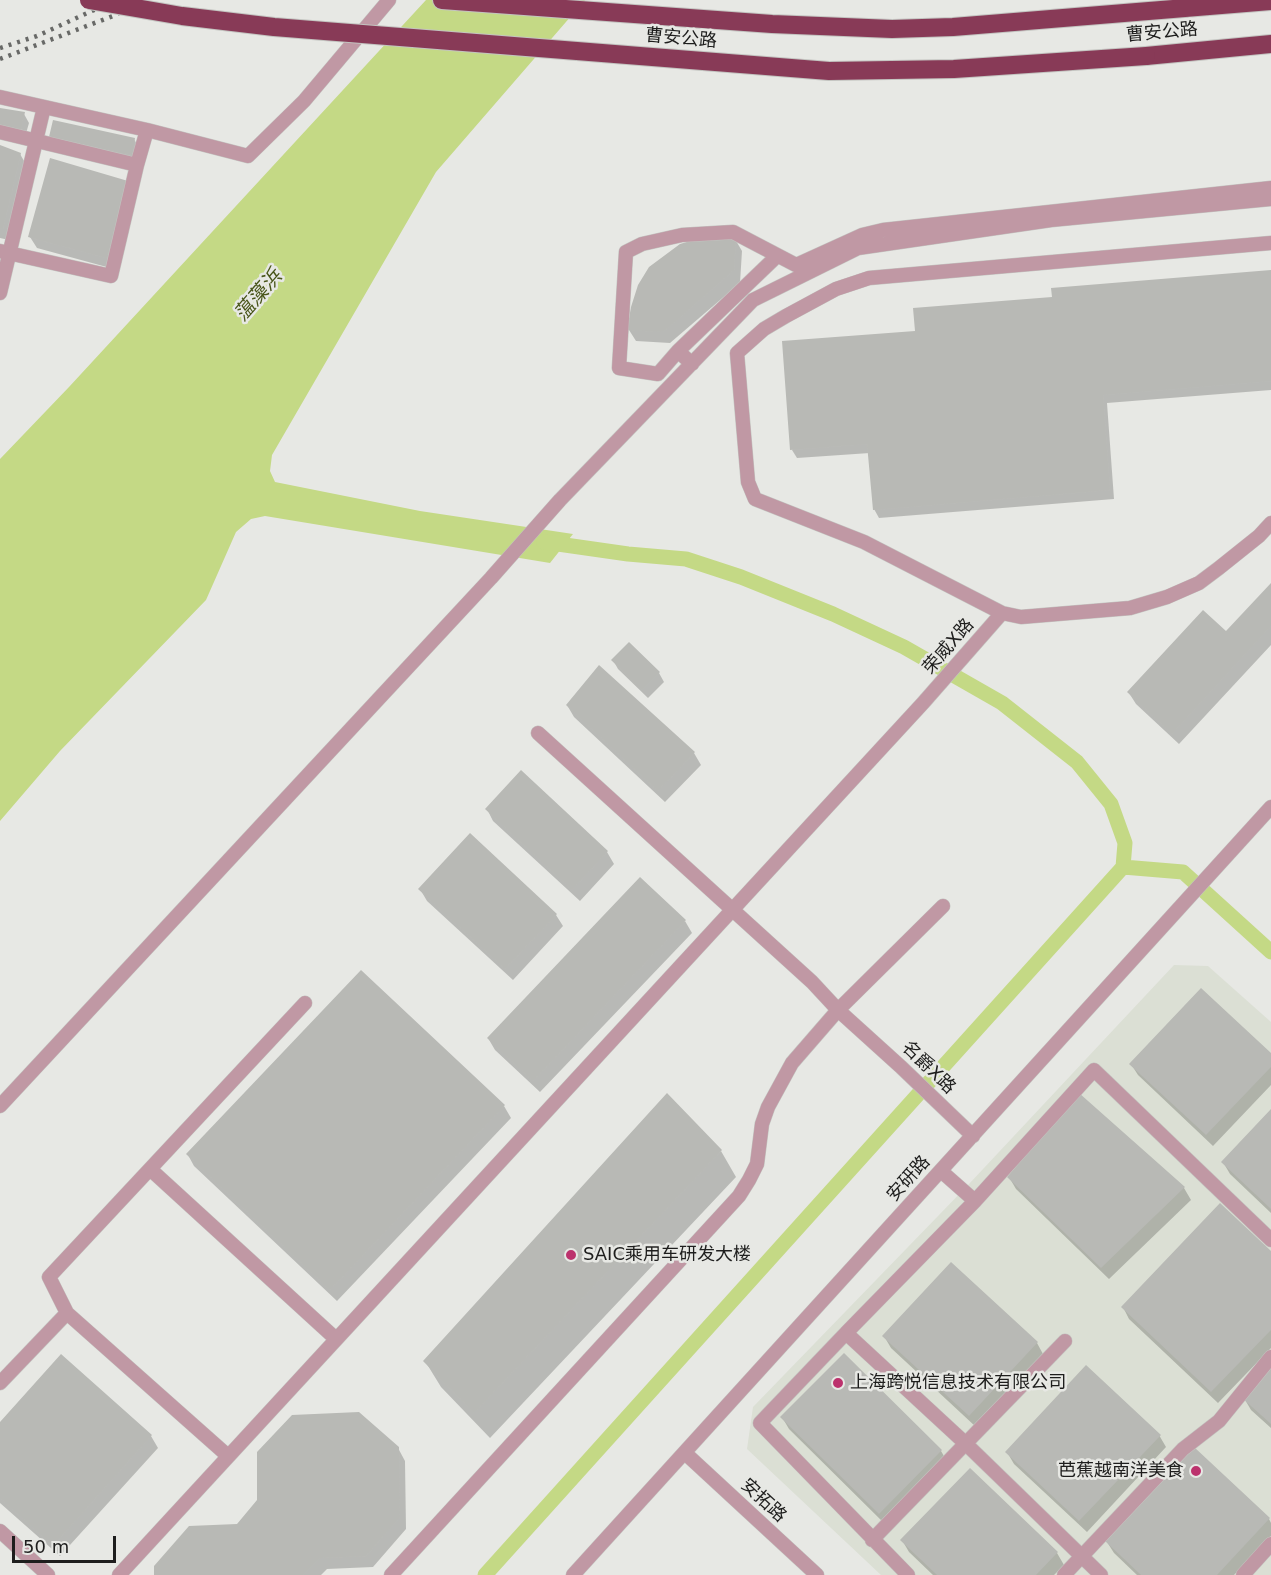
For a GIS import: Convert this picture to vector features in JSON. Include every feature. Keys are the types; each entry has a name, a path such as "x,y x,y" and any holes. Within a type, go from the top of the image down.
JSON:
{"highway":[{"name":"曹安公路","path":"89,0 182,16 274,27 829,71 954,69 1146,56 1271,44"},
{"name":"曹安公路","path":"442,0 782,25 892,29 953,27 1271,1"}],"street":[{"path":"0,97 147,130 248,156 304,101 389,0"},
{"path":"0,293 5,253 44,107"},
{"path":"5,253 111,276 147,130"},
{"path":"0,132 137,165"},
{"path":"777,256 678,351 658,374 619,368 626,252 642,244 682,235 733,232 796,265 862,235 884,230 1271,188"},
{"path":"0,1106 491,578 560,500 753,300 858,248 1051,220 1271,200"},
{"path":"1255,201 1271,206"},
{"path":"1271,243 869,278 836,289 786,316 764,329 736,353 748,482 755,499 864,542 1002,613 1022,617 1130,608 1167,597 1198,583 1259,536 1271,523"},
{"path":"745,287 760,296"},
{"path":"678,351 692,364"},
{"name":"荣威X路","path":"119,1575 923,703 1002,613"},
{"name":"名爵X路","path":"538,733 812,982 838,1010 858,1026 973,1136"},
{"name":"安研路","path":"573,1575 1271,807"},
{"path":"391,1575 739,1196 757,1164 762,1124 768,1107 792,1063 838,1010 943,906"},
{"path":"228,1456 67,1313 49,1277 305,1003"},
{"path":"908,1575 760,1423 975,1201 1094,1070 1271,1240"},
{"path":"150,1168 336,1339"},
{"path":"942,1171 975,1201"},
{"path":"0,1383 67,1313"},
{"path":"846,1333 965,1443 1101,1575"},
{"path":"872,1540 1065,1341"},
{"path":"1064,1575 1183,1449 1219,1421 1271,1357"},
{"name":"安拓路","path":"685,1453 817,1575"},
{"path":"0,1531 48,1575"},
{"path":"1243,1575 1271,1544"}],"shaded area":[{"path":"1174,965 1208,966 1271,1022 1271,1575 881,1575 747,1449 753,1407 969,1184"}],"water":[{"name":"蕰藻浜","path":"426,0 585,0 436,172 272,455 270,471 275,482 420,511 573,534 550,563 265,516 251,519 236,532 206,600 60,751 0,821 0,459"}],"building":[{"path":"0,108 25,112 21,129 0,125"},
{"path":"53,120 135,138 132,155 49,137"},
{"path":"0,145 21,153 3,229 0,228"},
{"path":"50,158 128,181 107,258 28,237"},
{"path":"700,238 736,238 734,270 663,332 627,330 638,285 649,267 680,244"},
{"path":"1271,270 1271,381 1103,395 1110,490 873,510 867,444 790,450 782,341 915,331 913,308 1052,297 1051,288"},
{"path":"1271,583 1271,626 1172,734 1127,692 1203,610 1226,631"},
{"path":"629,642 660,672 642,690 611,660"},
{"path":"599,665 695,752 658,791 566,705"},
{"path":"521,770 608,851 572,890 485,809"},
{"path":"470,833 557,914 505,969 418,889"},
{"path":"640,877 686,920 533,1081 487,1038"},
{"path":"361,970 505,1105 330,1290 186,1154"},
{"path":"1201,988 1271,1053 1271,1067 1206,1135 1129,1064"},
{"name":"SAIC乘用车研发大楼","path":"667,1093 722,1150 474,1413 423,1361"},
{"path":"1079,1093 1185,1187 1101,1268 1007,1177"},
{"path":"1271,1109 1271,1209 1221,1162"},
{"path":"1220,1203 1271,1251 1271,1330 1211,1392 1121,1307"},
{"path":"951,1262 1038,1342 969,1416 882,1336"},
{"path":"844,1353 942,1450 879,1514 780,1417"},
{"path":"61,1354 152,1435 53,1546 0,1498 0,1422"},
{"path":"1086,1365 1161,1435 1079,1521 1005,1452"},
{"path":"1271,1367 1271,1424 1242,1398"},
{"path":"359,1412 399,1447 400,1517 366,1556 320,1558 303,1575 154,1575 154,1566 189,1526 237,1524 257,1500 257,1452 292,1415"},
{"path":"1194,1447 1270,1518 1217,1575 1141,1575 1105,1541"},
{"path":"970,1468 1058,1552 1036,1575 937,1575 900,1540"}],"waterway":[{"path":"485,1575 1123,867 1125,843 1111,804 1077,762 1002,703 904,647 833,614 741,577 686,559 628,554 544,542"},
{"path":"1123,867 1183,872 1271,952"}],"railway":[{"path":"0,48 37,36 116,0"},
{"path":"0,59 113,16 144,0"}],"place":[{"name":"SAIC乘用车研发大楼","path":"571,1255"},
{"name":"上海跨悦信息技术有限公司","path":"838,1383"},
{"name":"芭蕉越南洋美食","path":"1196,1471"}]}
